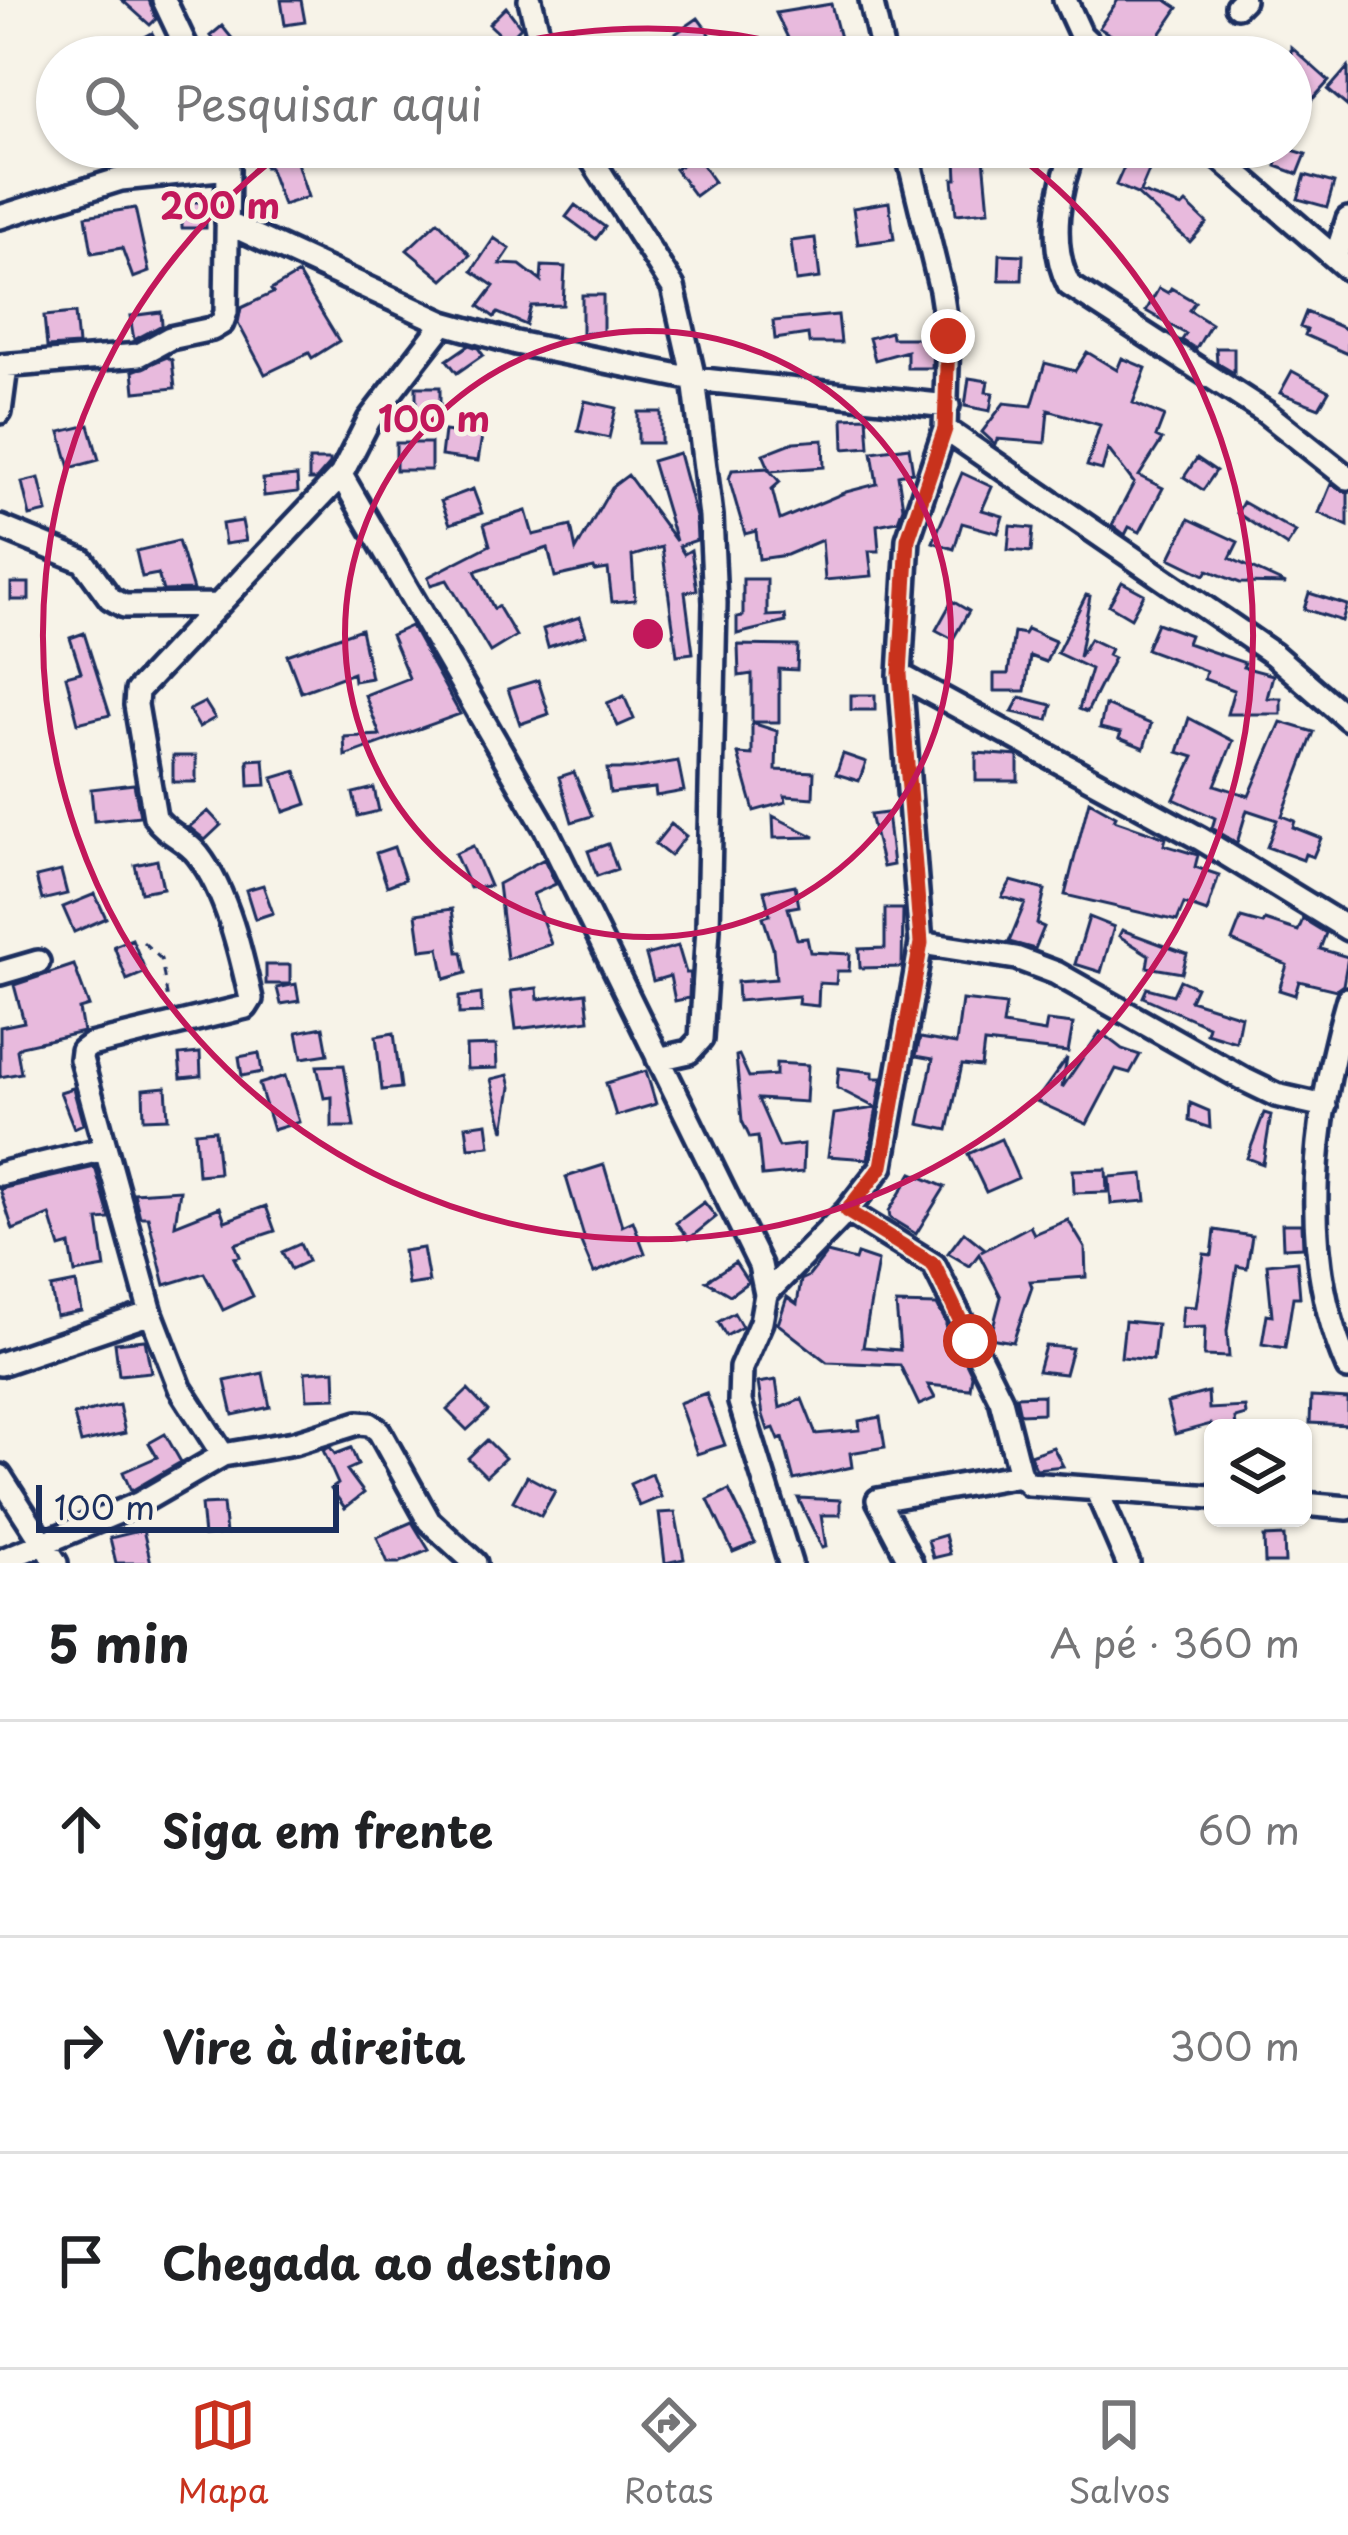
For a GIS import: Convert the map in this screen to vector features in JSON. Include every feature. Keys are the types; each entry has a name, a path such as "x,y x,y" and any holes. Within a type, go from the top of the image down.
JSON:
{"street":[{"path":"164,0 180,36"},
{"path":"530,0 539,36"},
{"path":"871,0 879,36"},
{"path":"1065,0 1083,36"},
{"path":"0,218 122,178 174,168"},
{"path":"0,412 3,366 139,355 170,338 222,323 226,312 225,168"},
{"path":"598,168 673,287 694,379 711,516 716,603 701,1039 689,1052 658,1059"},
{"path":"766,1294 847,1211 882,1166 921,943 900,674 908,539 946,417 948,336 911,168"},
{"path":"1067,168 1060,185 1058,222 1062,272 1069,285 1265,412 1348,478"},
{"path":"1231,168 1342,263"},
{"path":"1342,263 1348,219"},
{"path":"227,224 444,323 517,344 694,379 946,417 1273,654 1348,719"},
{"path":"223,1455 180,1388 152,1313 81,1059 90,1045 246,1007 251,999 223,904 203,861 155,817 137,691 341,476 369,420 444,323"},
{"path":"341,476 546,830 760,1265 766,1294 761,1322 741,1368 740,1402 790,1563"},
{"path":"0,527 83,561 110,598 124,606 217,605"},
{"path":"900,674 1201,839 1348,929"},
{"path":"921,943 1016,958 1056,973 1245,1080 1276,1095 1325,1106"},
{"path":"0,973 38,962"},
{"path":"1348,999 1338,1078 1325,1106 1314,1199 1319,1275 1348,1368"},
{"path":"0,1174 104,1149"},
{"path":"847,1211 934,1265 943,1278 1001,1400 1020,1475 1029,1484 1204,1496"},
{"path":"0,1364 152,1313"},
{"path":"0,1561 138,1504 223,1455 294,1443 358,1423 380,1431 430,1521 475,1563"},
{"path":"911,1563 878,1500 1020,1475"},
{"path":"0,1476 56,1563"},
{"path":"1096,1489 1128,1563"},
{"path":"1312,1505 1348,1508"}],"path":[{"path":"143,942 161,959 169,1011 166,1027"}],"building":[{"path":"122,0 149,0 156,19 150,25"},
{"path":"281,0 301,0 305,22 285,25"},
{"path":"1118,0 1166,0 1178,8 1159,36 1113,36 1099,28"},
{"path":"831,4 839,36 787,36 776,13"},
{"path":"506,7 521,27 512,36 502,36 489,24"},
{"path":"698,18 711,36 672,36"},
{"path":"222,26 230,36 210,36"},
{"path":"1312,66 1329,81 1312,100"},
{"path":"1348,67 1348,107 1328,90"},
{"path":"269,168 299,168 308,197 283,205"},
{"path":"704,168 714,182 695,196 675,169"},
{"path":"956,168 985,168 989,211 956,214 953,179 957,179"},
{"path":"1124,168 1150,168 1140,192 1182,207 1186,203 1207,223 1190,242 1137,194 1116,185"},
{"path":"1305,175 1334,183 1327,207 1298,199"},
{"path":"182,202 206,202 206,228 182,228"},
{"path":"889,202 894,239 858,244 853,208"},
{"path":"575,205 605,227 596,239 566,217"},
{"path":"135,208 149,272 133,278 122,248 92,253 86,216"},
{"path":"438,221 470,255 443,280 407,250"},
{"path":"494,238 510,249 500,264 520,265 541,281 542,266 565,267 563,305 531,306 526,325 498,313 494,317 479,306 494,286 472,271"},
{"path":"815,238 820,278 796,281 791,241"},
{"path":"1000,254 1023,255 1022,280 999,280"},
{"path":"298,274 339,341 312,358 309,353 265,374 238,323 241,308"},
{"path":"1159,288 1168,293 1171,288 1195,302 1189,310 1211,324 1196,349 1182,340 1186,334 1146,311"},
{"path":"582,295 603,295 603,333 582,333"},
{"path":"161,312 162,325 134,340 130,316"},
{"path":"1306,312 1348,330 1348,354 1305,335 1307,330 1300,327"},
{"path":"75,313 78,345 47,347 44,316"},
{"path":"838,315 841,343 809,343 808,334 775,339 773,321"},
{"path":"891,332 892,338 933,338 932,368 907,368 907,351 875,360 869,338"},
{"path":"469,345 483,355 457,373 447,360"},
{"path":"1216,348 1234,348 1234,373 1217,363"},
{"path":"1087,352 1117,370 1122,358 1146,368 1133,403 1164,416 1156,437 1162,440 1139,476 1163,488 1140,532 1129,527 1125,535 1112,525 1134,483 1108,449 1102,470 1087,466 1100,425 1048,410 1045,443 997,439 995,444 982,432 1004,403 1032,406 1045,363 1075,371"},
{"path":"167,357 172,360 175,388 135,392 133,371"},
{"path":"1292,371 1329,391 1319,408 1280,393"},
{"path":"969,378 988,381 986,392 993,393 990,411 965,406"},
{"path":"416,387 440,387 440,408 416,408"},
{"path":"585,401 616,408 609,438 578,431"},
{"path":"638,412 661,412 661,443 638,443"},
{"path":"867,417 869,447 844,449 843,418"},
{"path":"89,425 99,460 70,468 60,432"},
{"path":"444,431 482,436 478,461 441,456"},
{"path":"823,440 824,467 770,471 780,482 772,489 780,520 877,484 872,452 909,447 913,472 898,475 903,507 898,521 877,525 879,551 869,551 872,576 825,580 822,540 787,555 759,559 756,531 745,534 729,479 732,470 769,468 763,454 794,442"},
{"path":"396,443 431,443 431,470 396,470"},
{"path":"679,453 696,517 697,540 679,546 684,554 691,550 697,590 685,592 693,653 677,655 662,547 632,556 635,600 612,602 608,569 555,577 548,548 475,571 494,609 498,606 516,636 490,652 447,580 431,585 428,577 490,545 484,524 526,511 533,535 571,526 576,550 612,487 628,475 676,541 652,461"},
{"path":"1197,458 1216,471 1203,490 1184,477"},
{"path":"309,460 330,460 330,464 316,480 309,480"},
{"path":"962,473 992,487 982,510 1003,516 998,533 962,523 954,549 933,542"},
{"path":"297,476 298,492 264,496 263,479"},
{"path":"39,478 47,512 30,516 22,482"},
{"path":"1331,484 1348,493 1348,526 1319,513"},
{"path":"473,489 482,513 450,524 441,501"},
{"path":"1243,502 1296,532 1287,546 1237,513"},
{"path":"1189,519 1238,542 1230,558 1286,584 1240,583 1208,570 1205,575 1170,558"},
{"path":"242,521 246,541 225,544 222,524"},
{"path":"1010,526 1033,528 1031,552 1008,550"},
{"path":"178,541 193,590 163,591 158,574 142,577 136,551"},
{"path":"743,579 767,579 767,616 785,615 786,622 737,634 737,617 743,616"},
{"path":"1122,582 1144,594 1131,618 1109,605"},
{"path":"11,583 29,583 29,600 11,600"},
{"path":"1309,593 1347,605 1342,621 1304,609"},
{"path":"1086,595 1090,596 1079,657 1090,639 1111,649 1108,655 1114,658 1087,712 1079,709 1091,669 1057,653"},
{"path":"952,601 969,611 953,639 936,630"},
{"path":"580,617 586,635 548,647 543,629"},
{"path":"1157,623 1190,635 1187,643 1273,675 1267,698 1281,698 1281,714 1227,714 1234,690 1204,679 1206,671 1146,649"},
{"path":"411,626 460,714 345,756 344,737 380,735 365,695 409,678 391,635"},
{"path":"361,629 371,678 354,681 353,673 301,692 287,655"},
{"path":"1027,629 1055,641 1046,662 1030,656 1025,691 994,691 994,674 1008,674 1014,632 1024,634"},
{"path":"84,633 110,715 78,723 66,676 81,672 70,638"},
{"path":"738,645 798,646 797,670 779,669 779,722 752,722 752,674 739,676"},
{"path":"538,680 549,714 520,724 508,689"},
{"path":"851,695 875,695 875,710 851,710"},
{"path":"624,696 634,719 618,726 607,703"},
{"path":"1020,697 1052,705 1048,720 1012,712"},
{"path":"205,702 215,718 199,727 189,710"},
{"path":"1105,705 1151,724 1144,748 1119,738 1121,733 1100,728"},
{"path":"1189,718 1233,741 1215,785 1249,796 1281,722 1314,732 1282,816 1295,821 1293,827 1321,838 1313,857 1305,854 1303,860 1267,847 1277,820 1247,810 1237,843 1212,828 1215,818 1174,799 1194,757 1178,752"},
{"path":"752,723 777,731 776,770 814,772 813,798 785,796 786,802 754,811 738,754 752,755"},
{"path":"976,753 1018,756 1018,781 976,781"},
{"path":"843,754 866,762 859,781 836,774"},
{"path":"173,756 196,756 196,782 173,782"},
{"path":"264,759 266,785 249,786 248,760"},
{"path":"678,761 684,791 656,796 655,788 610,793 607,769"},
{"path":"296,771 307,804 284,812 273,778"},
{"path":"574,772 592,816 572,822 559,777"},
{"path":"134,784 140,816 94,821 91,789"},
{"path":"374,788 379,811 358,816 353,793"},
{"path":"1089,801 1116,816 1114,820 1166,838 1164,845 1198,855 1195,867 1219,875 1207,912 1184,904 1177,921 1065,895"},
{"path":"208,811 221,825 205,840 189,827"},
{"path":"887,813 893,865 883,867 870,815"},
{"path":"773,816 815,837 774,838"},
{"path":"671,824 686,836 670,856 655,844"},
{"path":"608,844 617,869 597,876 588,851"},
{"path":"473,846 490,886 470,888 455,854"},
{"path":"394,847 405,879 387,886 376,853"},
{"path":"544,859 556,884 533,894 551,944 507,959 498,884"},
{"path":"157,860 163,888 141,892 135,865"},
{"path":"61,871 67,894 42,900 36,877"},
{"path":"1011,881 1045,890 1037,924 1044,927 1035,949 1009,942 1025,903 1002,897"},
{"path":"263,885 273,913 255,919 246,890"},
{"path":"795,885 799,906 788,908 797,939 807,938 810,952 850,954 849,971 837,971 836,984 819,983 818,1006 798,1004 799,996 738,1001 737,982 776,979 763,917 770,915 764,891"},
{"path":"95,894 106,918 74,932 63,907"},
{"path":"452,909 466,973 445,979 439,948 421,950 416,914"},
{"path":"885,909 903,909 902,967 860,968 859,949 885,948"},
{"path":"1089,917 1114,927 1101,972 1075,964"},
{"path":"1241,918 1298,931 1303,919 1326,933 1320,949 1348,957 1343,985 1336,990 1299,981 1295,995 1279,990 1287,965 1232,941"},
{"path":"1122,930 1187,954 1182,973 1147,967 1149,955 1119,936"},
{"path":"132,939 146,972 127,980 114,946"},
{"path":"678,946 686,973 690,973 689,998 675,1001 670,976 653,981 646,955"},
{"path":"74,965 89,1006 79,1009 83,1032 21,1046 17,1050 21,1073 0,1077 0,1027 24,1022 14,985"},
{"path":"266,965 290,965 290,984 266,984"},
{"path":"1180,980 1196,987 1190,1000 1241,1016 1236,1042 1206,1033 1208,1026 1143,997 1147,988 1173,995"},
{"path":"296,984 299,1001 281,1004 277,988"},
{"path":"537,988 538,999 586,993 589,1020 516,1029 511,991"},
{"path":"481,994 482,1013 459,1014 459,997"},
{"path":"962,1000 1006,1005 1003,1025 1045,1032 1047,1021 1073,1024 1068,1052 984,1043 981,1067 962,1065 948,1130 919,1124 933,1059 916,1056 920,1038 956,1044"},
{"path":"323,1027 328,1054 302,1058 297,1032"},
{"path":"1100,1032 1122,1049 1140,1055 1130,1073 1116,1069 1087,1124 1036,1101 1067,1058 1062,1088"},
{"path":"394,1033 401,1088 382,1090 376,1036"},
{"path":"496,1045 497,1068 467,1069 466,1046"},
{"path":"200,1053 201,1076 181,1078 179,1055"},
{"path":"259,1053 262,1072 242,1076 239,1057"},
{"path":"739,1055 749,1077 776,1075 776,1063 808,1065 806,1102 758,1099 779,1147 804,1144 803,1172 762,1176 758,1137 750,1138 742,1121"},
{"path":"344,1065 354,1127 332,1127 332,1097 324,1098 317,1066"},
{"path":"839,1068 873,1072 873,1078 882,1078 868,1159 828,1156 834,1114 876,1108 837,1088"},
{"path":"646,1071 656,1104 616,1116 606,1083"},
{"path":"508,1075 511,1087 504,1131 491,1079"},
{"path":"285,1076 299,1122 273,1130 259,1084"},
{"path":"166,1087 168,1118 144,1119 143,1089"},
{"path":"73,1088 83,1124 74,1128 60,1092"},
{"path":"1190,1103 1209,1111 1210,1128 1189,1121"},
{"path":"1264,1113 1271,1115 1263,1164 1247,1158"},
{"path":"487,1123 490,1146 469,1148 466,1126"},
{"path":"215,1130 219,1173 198,1175 195,1132"},
{"path":"1001,1139 1018,1178 986,1192 968,1154"},
{"path":"604,1165 622,1226 633,1221 645,1253 594,1273 581,1242 585,1240 566,1177"},
{"path":"95,1167 110,1219 98,1220 105,1268 75,1273 70,1245 60,1248 50,1215 13,1230 0,1189"},
{"path":"1106,1169 1107,1192 1074,1193 1073,1170"},
{"path":"912,1173 945,1187 916,1234 890,1218 889,1211"},
{"path":"1143,1174 1146,1201 1111,1204 1109,1177"},
{"path":"180,1190 175,1225 220,1207 225,1221 266,1206 275,1231 235,1244 240,1256 234,1258 253,1296 223,1310 204,1273 165,1285 148,1217 140,1217 134,1193"},
{"path":"704,1202 716,1217 689,1239 676,1223"},
{"path":"1068,1220 1085,1248 1086,1277 1030,1281 1013,1342 990,1338 1001,1297 979,1254 970,1266 948,1253 964,1232 984,1248 981,1252 1030,1226 1034,1234"},
{"path":"1282,1224 1302,1224 1303,1247 1283,1248"},
{"path":"1215,1230 1252,1236 1247,1268 1237,1266 1227,1331 1229,1357 1204,1356 1205,1327 1181,1328 1183,1306 1196,1307 1204,1254 1212,1255"},
{"path":"300,1244 308,1261 291,1269 282,1252"},
{"path":"423,1248 429,1282 408,1285 403,1251"},
{"path":"827,1253 855,1260 857,1254 878,1261 863,1347 900,1350 896,1304 937,1305 946,1322 946,1350 959,1348 972,1375 970,1389 928,1385 935,1398 919,1405 900,1365 827,1362 778,1324 787,1297 797,1304 801,1280"},
{"path":"1297,1261 1300,1297 1293,1297 1285,1348 1262,1344 1267,1314 1272,1315 1267,1264"},
{"path":"735,1262 748,1282 730,1295 706,1281"},
{"path":"76,1283 81,1311 56,1316 51,1288"},
{"path":"734,1313 742,1327 726,1336 718,1322"},
{"path":"1125,1321 1157,1324 1153,1360 1121,1357"},
{"path":"145,1340 151,1372 119,1375 115,1343"},
{"path":"1045,1346 1072,1348 1065,1374 1038,1371"},
{"path":"335,1370 336,1398 307,1399 305,1372"},
{"path":"263,1373 270,1407 233,1415 225,1381"},
{"path":"776,1380 780,1408 802,1399 816,1434 860,1430 859,1421 880,1417 885,1447 850,1453 852,1467 794,1480 783,1438 779,1440 774,1428 768,1430 763,1415 758,1383"},
{"path":"468,1390 488,1411 467,1430 447,1410"},
{"path":"1208,1392 1209,1409 1245,1407 1246,1415 1204,1419 1204,1426 1175,1434 1167,1403"},
{"path":"706,1393 725,1445 697,1454 679,1403"},
{"path":"1043,1395 1043,1413 1020,1414 1016,1396"},
{"path":"1311,1397 1348,1399 1348,1425 1312,1423"},
{"path":"119,1405 125,1433 81,1443 74,1415"},
{"path":"165,1434 181,1462 131,1491 123,1472 157,1457 149,1443"},
{"path":"487,1440 505,1458 486,1476 468,1458"},
{"path":"330,1447 335,1454 351,1448 358,1465 347,1470 364,1493 345,1508 331,1489 338,1484 323,1450"},
{"path":"1053,1447 1063,1466 1036,1469 1030,1455"},
{"path":"652,1474 661,1497 639,1506 630,1484"},
{"path":"527,1476 555,1491 541,1516 513,1501"},
{"path":"729,1490 755,1543 733,1552 708,1500"},
{"path":"798,1498 840,1500 840,1515 821,1515 826,1547 822,1548"},
{"path":"223,1504 226,1534 204,1536 201,1505"},
{"path":"675,1512 684,1559 665,1563 659,1513"},
{"path":"412,1522 429,1550 388,1563 377,1537"},
{"path":"143,1530 151,1563 116,1563 110,1538"},
{"path":"945,1535 950,1554 933,1558 928,1540"},
{"path":"1284,1536 1285,1563 1265,1563 1264,1537"}],"route":[{"path":"948,336 945,429 908,539 900,674 921,943 882,1166 847,1211 934,1265 970,1341"}]}
